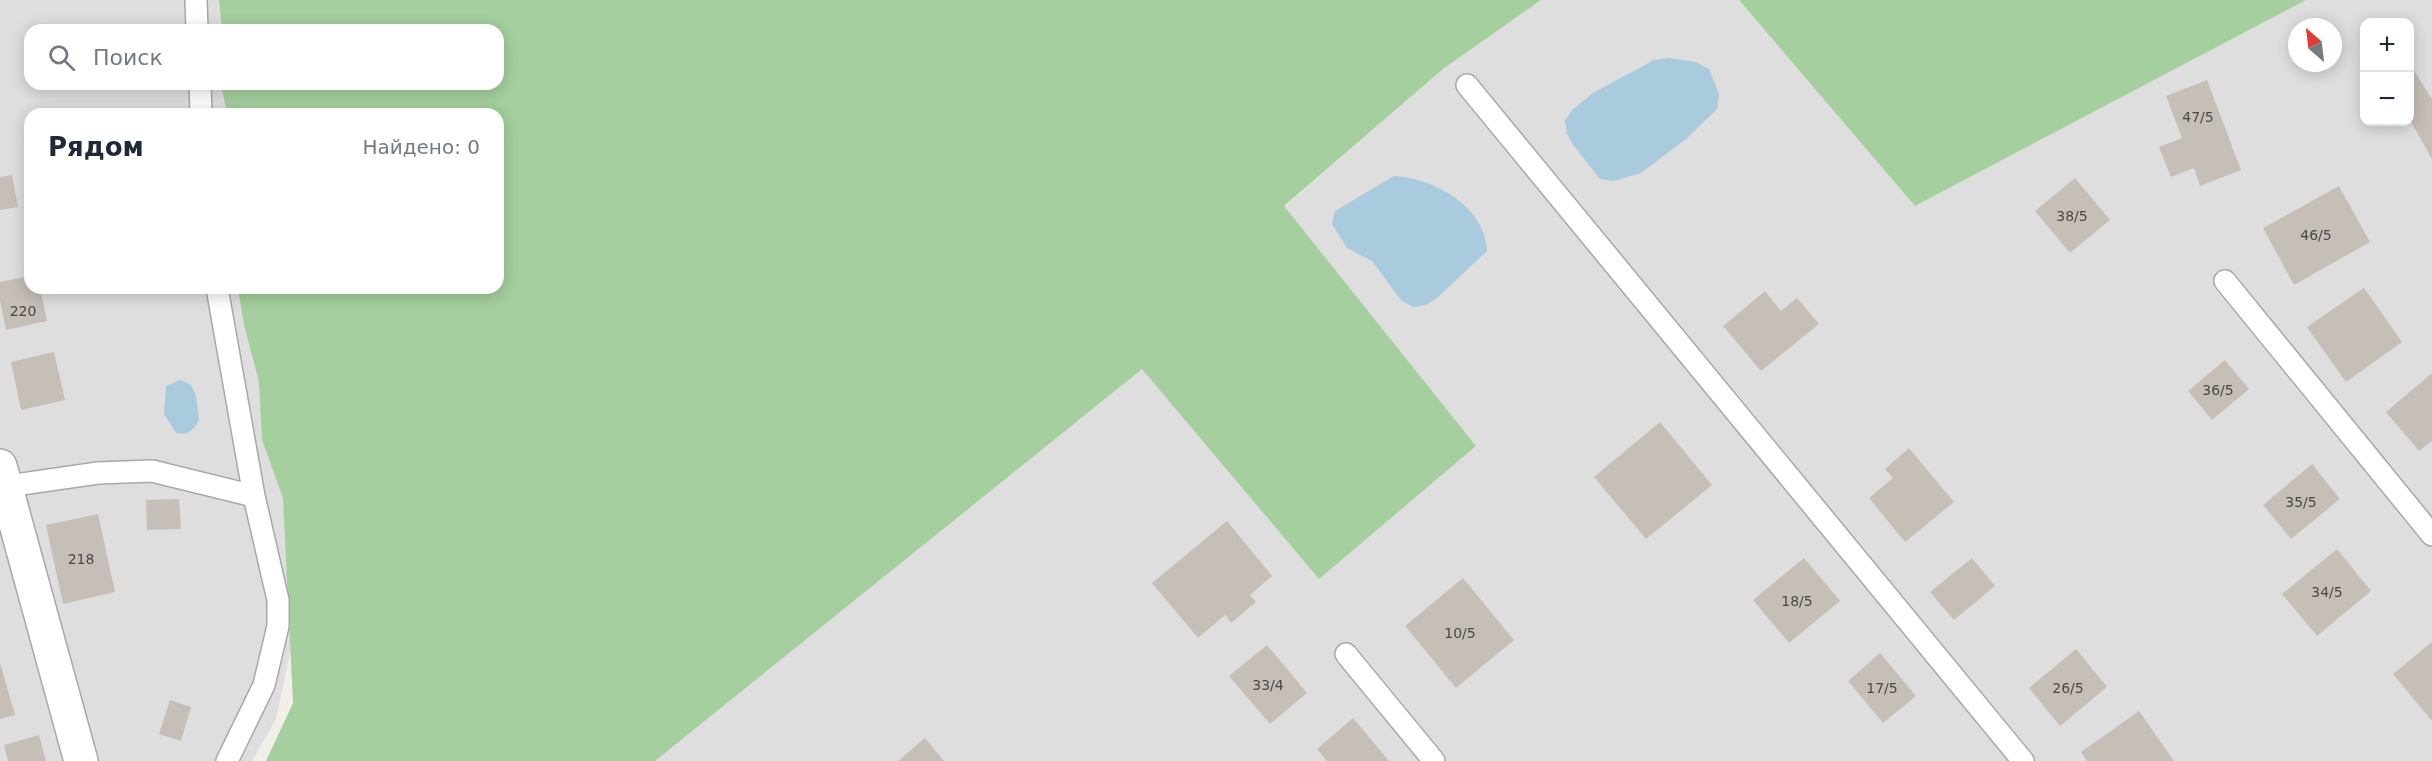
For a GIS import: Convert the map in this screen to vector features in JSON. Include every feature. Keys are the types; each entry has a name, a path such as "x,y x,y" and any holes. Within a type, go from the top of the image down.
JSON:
{"street":[{"path":"2,480 81,761"}],"lane":[{"path":"196,0 197,24"},
{"path":"1467,85 2023,761"},
{"path":"200,90 201,108"},
{"path":"2225,281 2432,535"},
{"path":"218,294 254,496 278,600 278,626 264,685 227,761"},
{"path":"2,480 152,471 254,496"},
{"path":"1346,654 1434,761"}],"shaded area":[{"path":"0,0 232,0 234,24 24,24 24,90 239,90 241,108 24,108 24,294 256,294 300,605 276,719 252,761 0,761"},
{"path":"1541,0 1739,0 1915,206 2306,0 2432,0 2432,761 655,761 1142,368 1319,578 1476,446 1284,207 1443,69"}],"green space":[{"path":"219,0 1541,0 1443,69 1284,206 1476,446 1319,579 1142,369 655,761 266,761 293,703 283,498 262,440 259,382 244,325 239,294 504,294 504,108 226,108 222,90 504,90 504,24 221,24"},
{"path":"1739,0 2306,0 1915,206"}],"water":[{"path":"1669,58 1696,62 1709,69 1719,94 1717,109 1686,139 1641,173 1614,181 1600,179 1574,146 1567,134 1565,121 1572,110 1593,93 1654,60"},
{"path":"1394,176 1425,182 1455,198 1468,208 1478,221 1484,235 1487,251 1437,298 1426,305 1413,307 1401,300 1372,261 1347,248 1332,224 1335,211"},
{"path":"180,380 190,384 196,395 199,420 187,433 176,433 164,414 166,386"}],"building":[{"path":"2414,71 2432,99 2432,159 2413,126"},
{"path":"2207,80 2241,170 2200,186 2194,168 2171,177 2159,147 2182,138 2166,96"},
{"path":"12,175 18,207 0,210 0,177"},
{"path":"2075,178 2110,220 2070,253 2035,211"},
{"path":"2339,186 2370,242 2294,285 2263,228"},
{"path":"24,277 24,294 41,294 47,321 6,330 0,301 0,282"},
{"path":"2364,288 2402,342 2346,382 2307,327"},
{"path":"1765,291 1781,311 1797,298 1819,324 1761,371 1723,326"},
{"path":"54,352 65,400 21,410 11,362"},
{"path":"2225,360 2249,389 2212,420 2188,391"},
{"path":"2432,373 2432,441 2419,451 2386,412"},
{"path":"1660,422 1712,485 1646,539 1594,477"},
{"path":"1909,448 1954,502 1905,542 1869,498 1893,478 1885,469"},
{"path":"2312,464 2340,499 2291,539 2263,505"},
{"path":"179,499 181,529 147,530 146,500"},
{"path":"98,514 115,592 63,604 46,525"},
{"path":"1227,521 1272,576 1250,595 1256,602 1231,623 1225,615 1198,638 1152,583"},
{"path":"2337,549 2371,591 2317,636 2282,594"},
{"path":"1804,558 1840,601 1789,643 1753,600"},
{"path":"1972,558 1995,586 1954,620 1930,592"},
{"path":"1463,578 1514,640 1456,688 1405,626"},
{"path":"2432,642 2432,721 2393,674"},
{"path":"1267,645 1307,693 1270,724 1229,676"},
{"path":"2076,649 2107,687 2060,726 2029,688"},
{"path":"1880,653 1916,696 1883,723 1848,681"},
{"path":"0,663 15,715 0,719"},
{"path":"170,700 191,707 181,741 159,734"},
{"path":"2139,711 2174,761 2087,761 2081,752"},
{"path":"1353,718 1389,761 1327,761 1317,749"},
{"path":"39,735 46,761 8,761 4,745"},
{"path":"925,738 944,761 898,761"}]}
